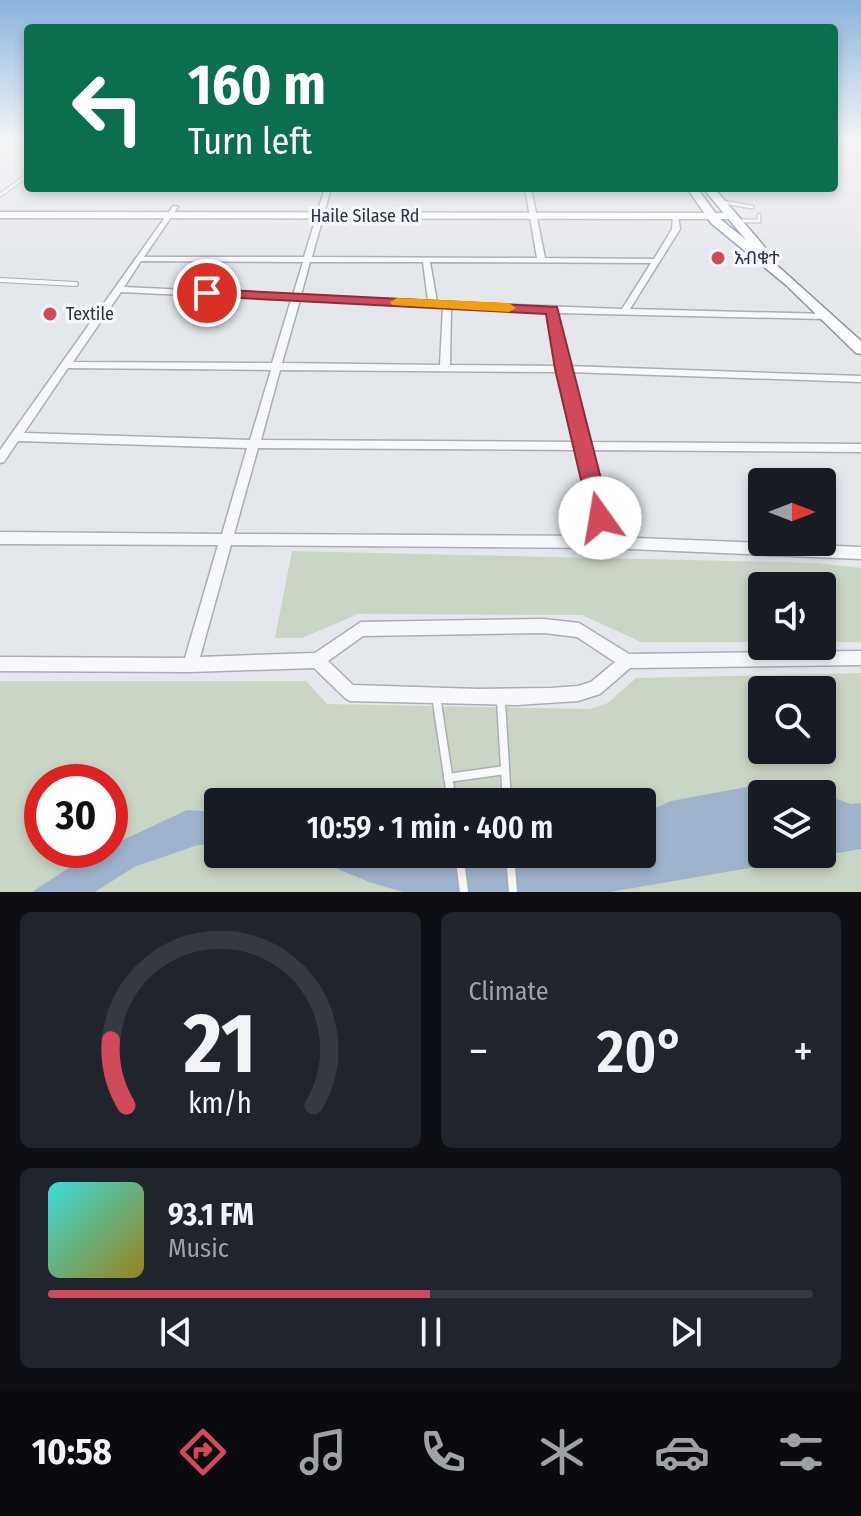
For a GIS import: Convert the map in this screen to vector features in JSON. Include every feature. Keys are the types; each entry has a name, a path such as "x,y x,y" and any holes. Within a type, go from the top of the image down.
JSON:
{"highway":[{"path":"694,192 707,212 744,248 766,261 861,349"},
{"path":"711,192 757,245 766,261"}],"main road":[{"name":"Haile Silase Rd","path":"0,207 172,211 726,212"},
{"name":"Haile Silase Rd","path":"0,215 172,211"},
{"name":"Haile Silase Rd","path":"614,212 676,216 707,212"}],"street":[{"path":"190,665 327,192"},
{"path":"528,192 541,260"},
{"path":"0,459 172,211"},
{"path":"625,311 676,229 676,216"},
{"path":"138,259 656,261"},
{"path":"426,260 433,304"},
{"path":"118,289 552,310 824,316"},
{"path":"445,367 447,305"},
{"path":"552,310 563,369 606,542"},
{"path":"65,365 563,369 861,379"},
{"path":"15,437 255,444 861,448"},
{"path":"0,538 226,542 606,542 861,553"},
{"path":"0,664 190,665 317,660 361,629 544,626 579,630 627,661 861,658"},
{"path":"317,660 350,693 501,696 574,695 594,689 627,661"}],"lane":[{"path":"0,195 20,181"},
{"path":"726,212 742,202 752,207"},
{"path":"726,212 759,221 759,215"},
{"path":"0,280 76,284"},
{"path":"436,695 450,788"},
{"path":"501,696 506,788"},
{"path":"448,778 505,770"},
{"path":"461,868 464,892"},
{"path":"511,868 513,892"}],"green space":[{"path":"292,551 815,563 861,568 861,642 836,642 836,572 748,572 748,642 641,642 582,615 358,614 302,638 275,638"},
{"path":"861,673 861,892 0,892 0,681 306,681 327,704 590,709 608,703 636,678"}],"water":[{"path":"748,787 750,868 610,892 403,892 336,868 656,868 656,808 671,801"},
{"path":"836,799 851,804 861,803 861,849 836,853"},
{"path":"187,810 204,811 204,845 134,867 95,892 32,892 69,868 128,868 128,838"}],"slow traffic":[{"path":"397,302 509,308"}],"place":[{"name":"አብቁተ","path":"718,258"},
{"name":"Textile","path":"50,314"}],"route":[{"path":"207,293 552,310 563,369 600,518"}]}
